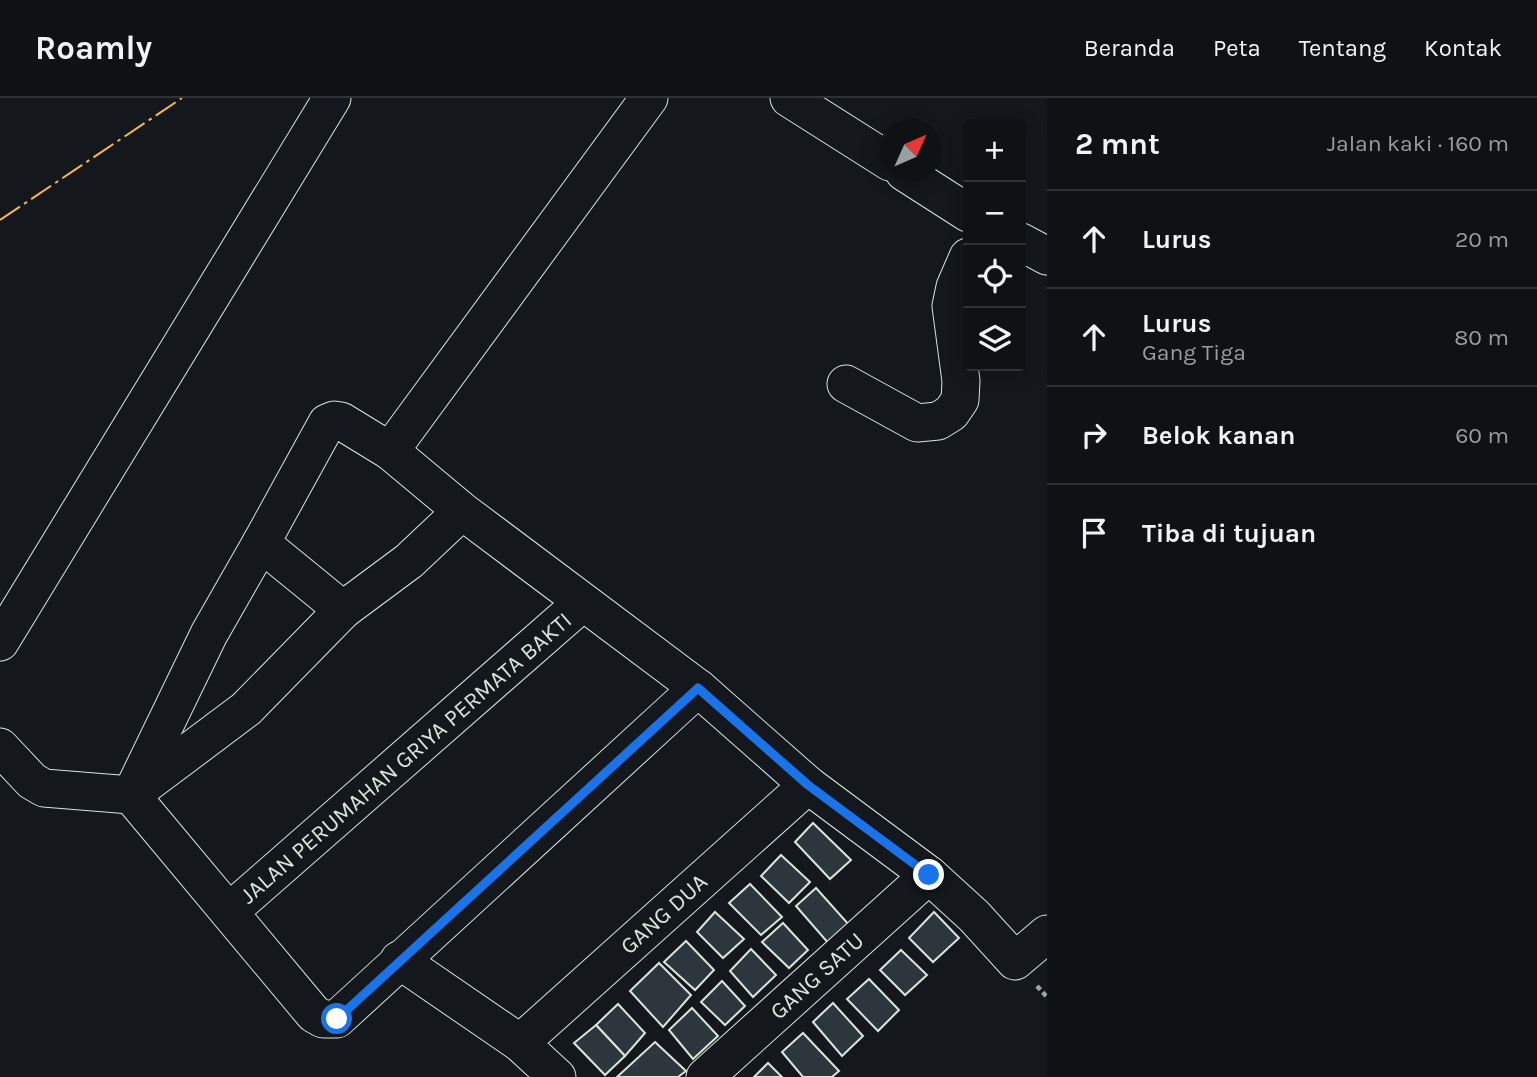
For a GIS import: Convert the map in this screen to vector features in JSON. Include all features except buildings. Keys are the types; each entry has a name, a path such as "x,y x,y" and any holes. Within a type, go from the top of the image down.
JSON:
{"street":[{"path":"0,642 332,98"},
{"path":"390,451 649,98"},
{"path":"789,98 879,155"},
{"path":"920,182 963,210"},
{"path":"1026,245 1047,256"},
{"path":"846,384 917,423 938,421 951,413 960,400 961,381 951,306 963,269"},
{"name":"JALAN PERUMAHAN GRIYA PERMATA BAKTI","path":"261,544 327,423 341,421 390,451 582,603 698,688 808,785 929,875 974,916 1015,961 1047,934"},
{"path":"0,747 32,781 44,788 131,795 246,709 343,610 402,567 462,510"},
{"path":"131,795 209,634 261,544 343,610"},
{"name":"JALAN PERUMAHAN GRIYA PERMATA BAKTI","path":"229,912 582,603"},
{"name":"JALAN PERUMAHAN GRIYA PERMATA BAKTI","path":"131,795 314,1014 323,1019 337,1019 698,688"},
{"name":"GANG DUA","path":"520,1043 808,785"},
{"name":"GANG SATU","path":"705,1077 929,875"},
{"path":"399,960 520,1043 557,1077"}],"power":[{"path":"0,220 182,98"}],"route":[{"path":"337,1019 698,688 808,785 929,875"}]}
